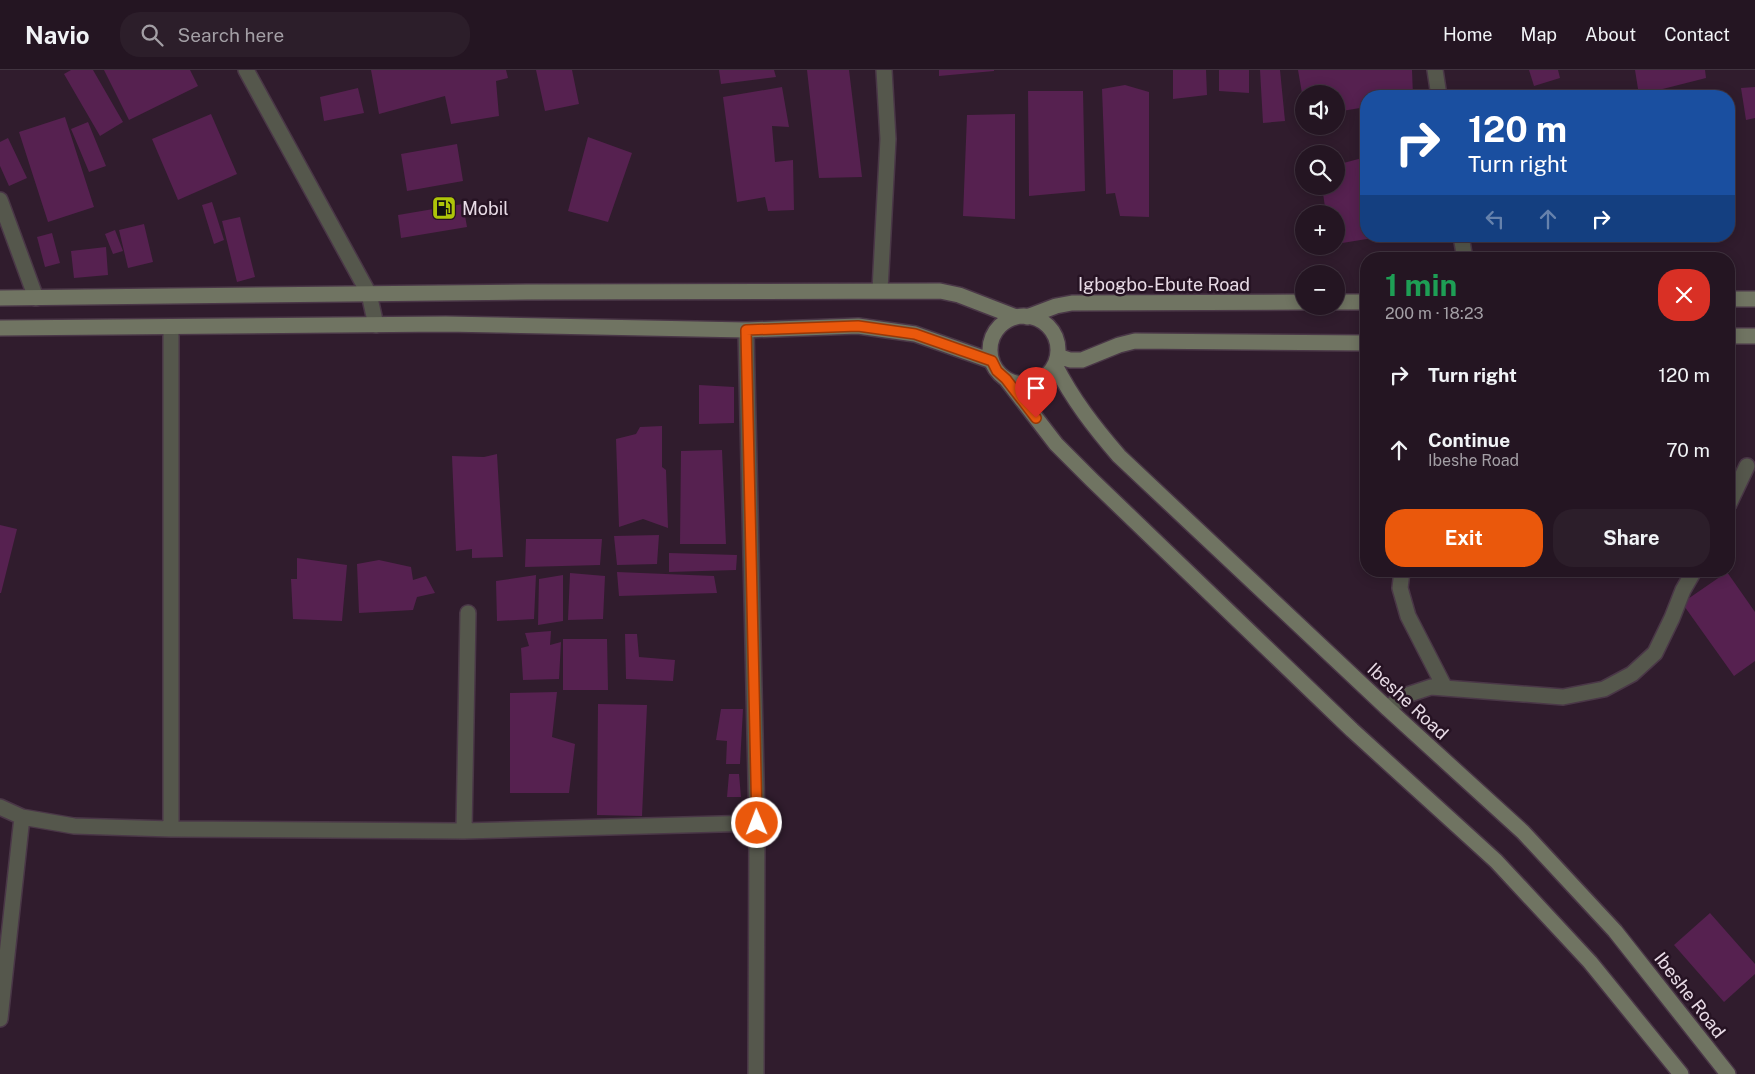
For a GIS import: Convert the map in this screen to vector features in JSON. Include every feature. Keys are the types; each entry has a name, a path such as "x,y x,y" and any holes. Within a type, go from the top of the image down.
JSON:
{"main road":[{"path":"0,298 940,291 959,295 1022,317 1038,319 1055,334 1058,345 1056,361 1048,374 1039,381 1028,384 1016,383 1006,379"},
{"path":"1735,299 1755,299"},
{"name":"Igbogbo-Ebute Road","path":"1022,317 1072,303 1295,302"},
{"path":"1345,302 1360,302"},
{"path":"1022,317 1006,322 998,329 992,339 990,350 992,361 997,371 1006,379 1056,444 1352,730 1496,861 1590,962 1681,1074"},
{"path":"0,328 446,324 746,330 858,326 915,334 992,361"},
{"path":"1735,336 1755,336"},
{"path":"1056,361 1082,360 1119,345 1135,341 1360,342"},
{"name":"Ibeshe Road","path":"1056,361 1065,384 1088,419 1119,456 1387,708 1523,832 1616,931 1728,1074"}],"street":[{"path":"246,70 369,294 376,325"},
{"path":"880,290 888,139 884,70"},
{"path":"1435,70 1438,90"},
{"path":"0,200 36,298"},
{"path":"171,327 171,828"},
{"path":"746,330 757,823 756,1074"},
{"path":"1735,491 1747,466"},
{"path":"1401,577 1400,588 1408,616 1445,688"},
{"path":"1387,708 1408,695 1431,687 1563,697 1604,689 1632,674 1656,653 1682,590 1690,577"},
{"path":"464,831 468,613"},
{"path":"0,806 22,817 74,826 464,831 757,823"},
{"path":"0,1019 22,817"}],"building":[{"path":"71,70 93,70 123,122 100,136 64,74"},
{"path":"104,70 190,70 198,86 129,120"},
{"path":"371,70 506,70 508,78 496,81 499,116 451,124 445,96 379,114"},
{"path":"536,70 572,70 579,104 545,111"},
{"path":"719,70 774,70 776,77 721,84"},
{"path":"807,70 849,70 862,177 819,178"},
{"path":"939,70 994,70 994,71 939,76"},
{"path":"1173,70 1206,70 1207,95 1173,99"},
{"path":"1219,70 1249,70 1249,93 1219,91"},
{"path":"1260,70 1280,70 1285,121 1263,123"},
{"path":"1298,70 1412,70 1413,90 1360,90 1360,108 1345,110 1345,85 1301,85"},
{"path":"1529,70 1558,70 1560,78 1534,86"},
{"path":"1635,70 1705,70 1706,78 1659,90 1638,90"},
{"path":"1125,85 1149,92 1149,217 1120,216 1115,193 1106,194 1102,89"},
{"path":"782,87 789,127 772,126 775,162 793,160 794,210 768,211 765,197 737,202 723,97"},
{"path":"1755,87 1755,118 1746,120 1741,88"},
{"path":"358,88 364,113 324,121 320,97"},
{"path":"1028,91 1083,91 1085,191 1029,196"},
{"path":"211,114 237,174 178,200 152,139"},
{"path":"1015,114 1015,219 963,216 967,115"},
{"path":"65,117 94,207 48,222 19,132"},
{"path":"88,122 106,166 89,172 71,129"},
{"path":"588,137 632,153 608,222 568,211"},
{"path":"8,138 27,178 9,186 0,166 0,142"},
{"path":"457,144 463,181 407,191 401,154"},
{"path":"1360,159 1360,240 1345,243 1345,205 1325,205 1323,195 1345,195 1345,163"},
{"path":"212,202 224,240 214,244 202,205"},
{"path":"463,204 467,227 401,238 398,215"},
{"path":"240,217 255,277 237,282 222,221"},
{"path":"144,224 153,262 128,268 119,230"},
{"path":"115,230 123,251 113,254 105,234"},
{"path":"52,233 60,263 45,267 37,237"},
{"path":"106,247 108,275 74,278 71,251"},
{"path":"699,385 734,387 734,423 699,424"},
{"path":"662,426 662,467 666,470 668,528 643,519 619,527 616,439 636,434 640,427"},
{"path":"722,450 726,544 680,544 681,451"},
{"path":"497,454 503,557 472,558 472,549 456,551 452,456 484,457"},
{"path":"0,525 17,529 1,593 0,593"},
{"path":"659,535 657,564 617,565 614,536"},
{"path":"526,539 602,539 600,565 525,567"},
{"path":"669,553 737,555 736,570 669,572"},
{"path":"297,558 347,565 342,621 293,619 291,579 297,579"},
{"path":"379,560 411,567 413,580 426,576 435,593 417,597 413,610 359,613 357,564"},
{"path":"617,572 714,576 717,593 619,596"},
{"path":"570,573 605,576 603,619 568,620"},
{"path":"536,575 534,619 497,621 496,581"},
{"path":"563,575 563,621 538,625 539,579"},
{"path":"1720,577 1730,577 1755,612 1755,661 1734,676 1682,603"},
{"path":"551,631 550,645 561,642 559,679 523,680 521,648 529,646 525,633"},
{"path":"625,634 637,634 639,657 675,660 673,681 626,679"},
{"path":"563,639 607,639 608,690 563,690"},
{"path":"557,692 552,737 575,744 569,793 510,793 510,693"},
{"path":"598,704 647,705 642,816 597,815"},
{"path":"721,709 743,709 740,764 726,764 727,741 716,740"},
{"path":"729,774 739,774 741,797 727,797"},
{"path":"1710,913 1755,964 1755,974 1724,1002 1674,945"}],"place":[{"name":"Mobil","path":"444,208"}],"route":[{"path":"757,823 746,330 858,326 915,334 992,361 997,371 1006,379 1036,418"}]}
